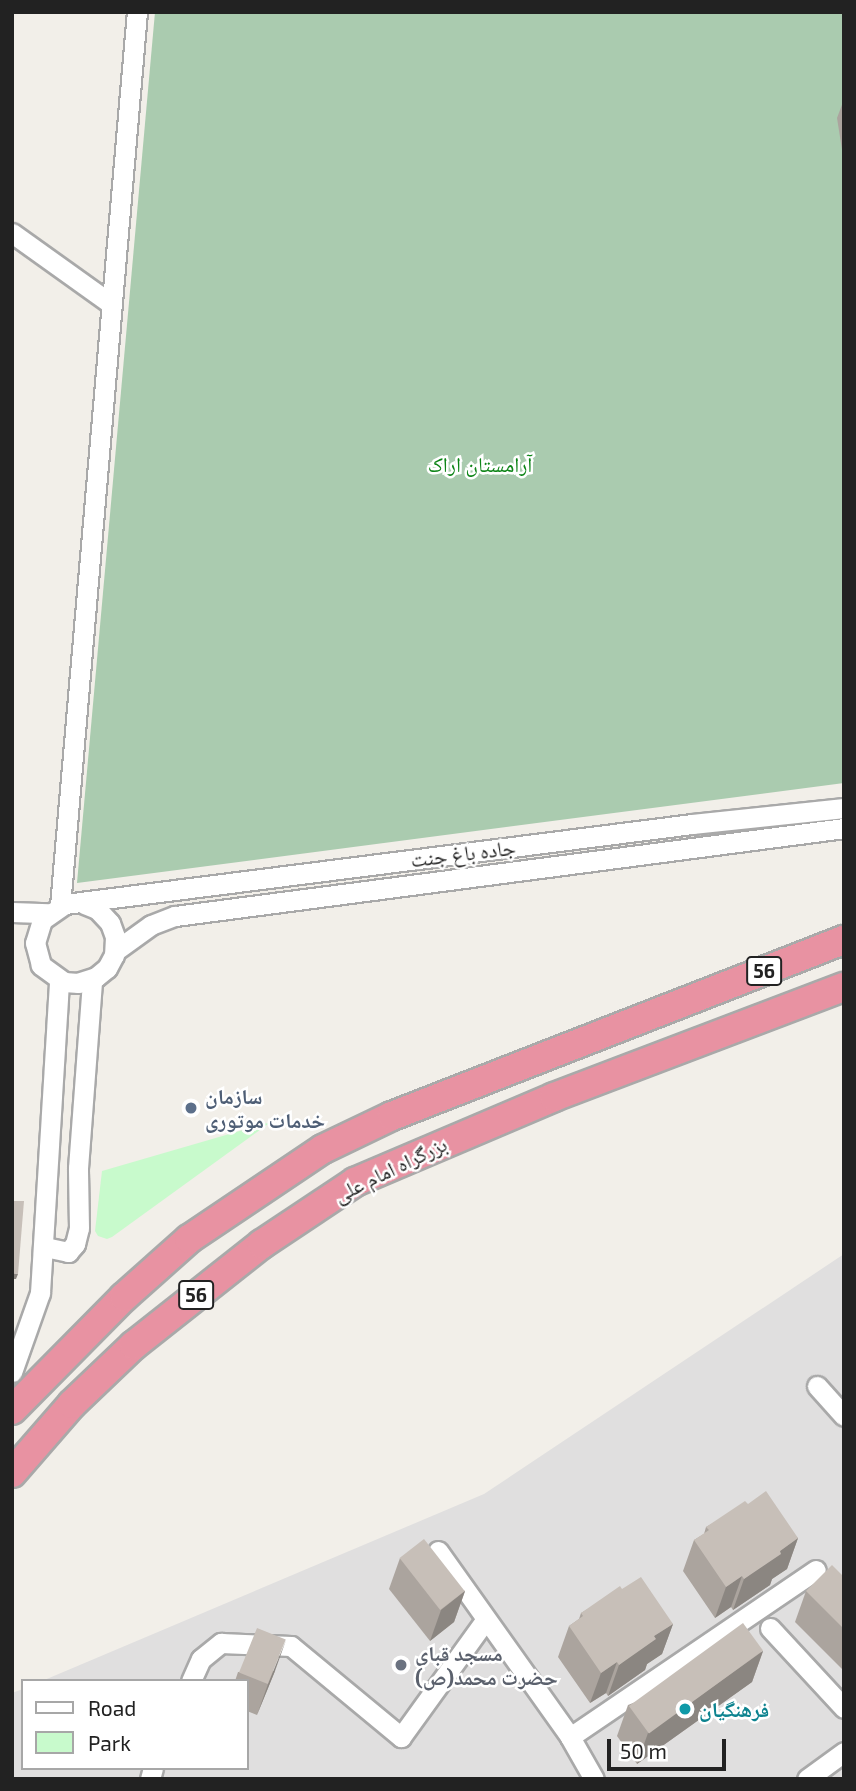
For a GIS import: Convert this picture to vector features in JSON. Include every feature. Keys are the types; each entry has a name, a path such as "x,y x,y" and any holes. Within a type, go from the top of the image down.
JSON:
{"highway":[{"name":"بزرگراه امام علی","path":"12,1410 124,1297 189,1239 293,1167 355,1132 392,1116 844,940"},
{"name":"بزرگراه امام علی","path":"12,1473 72,1404 134,1345 197,1293 324,1201 355,1182 410,1156 844,987"},
{"path":"392,1116 325,1155 319,1163 319,1171 324,1177 337,1180 380,1162 410,1156"}],"street":[{"path":"12,912 54,909 84,904 101,912 110,923 115,937 115,951 107,968 92,980 78,983 60,980 41,965 35,947 38,929 54,909 137,12"},
{"path":"12,233 111,304"},
{"name":"جاده باغ جنت","path":"84,904 447,855 844,808"},
{"name":"جاده باغ جنت","path":"115,951 151,925 176,916 844,828"},
{"path":"447,855 449,878"},
{"path":"12,1372 40,1293 60,980"},
{"path":"45,1247 68,1252 75,1244 79,1228 78,1168 92,980"},
{"path":"817,1386 844,1416"},
{"path":"438,1551 570,1737 594,1779"},
{"path":"570,1737 816,1570"},
{"path":"192,1679 201,1659 221,1643 291,1646 401,1737 486,1619"},
{"path":"770,1628 844,1708"},
{"path":"807,1779 844,1752"}],"shaded area":[{"path":"844,1254 844,1779 12,1779 12,1693 21,1690 21,1770 248,1770 248,1679 47,1679 484,1494"}],"green space":[{"name":"آرامستان اراک","path":"155,12 844,12 844,783 77,883"},
{"path":"271,1122 112,1237 107,1239 98,1236 95,1231 102,1171"}],"building":[{"path":"12,1201 24,1201 18,1274 12,1273"},
{"path":"766,1491 798,1538 780,1551 781,1554 744,1579 742,1576 726,1587 694,1540 709,1530 706,1527 745,1501 748,1504"},
{"path":"424,1539 465,1591 440,1610 400,1558"},
{"path":"832,1565 844,1577 844,1629 806,1591"},
{"path":"641,1577 673,1624 619,1665 617,1662 601,1673 569,1626 583,1616 581,1613 620,1586 622,1589"},
{"path":"743,1623 763,1651 649,1733 629,1706"},
{"path":"257,1628 286,1640 268,1684 239,1673"}],"place":[{"name":"سازمان خدمات موتوری","path":"191,1108"},
{"name":"مسجد قبای حضرت محمد‌(ص)","path":"401,1665"},
{"name":"فرهنگیان","path":"685,1709"}]}
